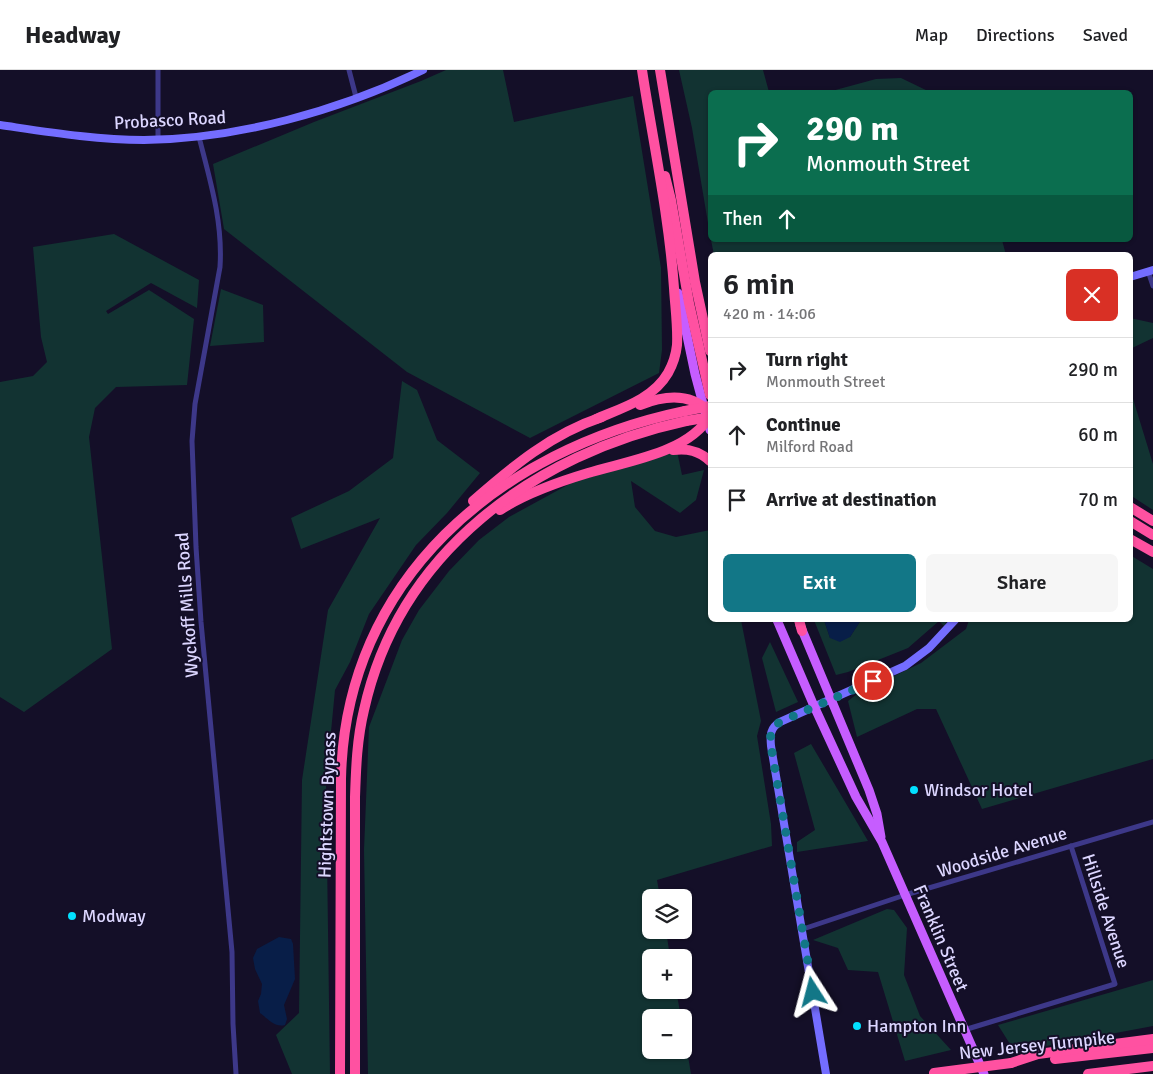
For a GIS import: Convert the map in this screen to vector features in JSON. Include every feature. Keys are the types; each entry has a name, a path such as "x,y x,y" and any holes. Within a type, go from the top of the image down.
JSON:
{"highway":[{"path":"431,548 450,522 518,462 554,438 647,396 660,384 675,358 677,338 672,258 642,70"},
{"path":"660,70 695,282 708,342"},
{"path":"651,127 671,200 689,303 708,386"},
{"path":"684,218 700,268 708,310"},
{"path":"596,420 663,398 686,398 695,401 708,414"},
{"name":"Hightstown Bypass","path":"340,1074 341,779 346,724 356,681 375,630 397,592 431,548 479,504 506,485 542,463 605,434 645,420 708,415"},
{"name":"Hightstown Bypass","path":"355,1074 355,791 357,754 360,726 372,678 390,633 418,585 446,551 490,510 550,471 608,444 685,416"},
{"path":"446,551 495,513 524,496 582,475 664,450 689,439 701,429 708,417"},
{"path":"664,450 687,449 700,453 708,459"},
{"path":"1133,509 1153,521"},
{"path":"1133,523 1153,535"},
{"path":"1133,541 1153,552"},
{"path":"799,622 802,631"},
{"path":"1011,1063 1038,1054 1153,1039"},
{"name":"New Jersey Turnpike","path":"929,1073 1153,1048"},
{"path":"1088,1074 1153,1066"}],"main road":[{"path":"672,258 684,323 708,411"},
{"path":"778,622 856,796 882,842"},
{"path":"802,631 877,814 882,842"},
{"name":"Franklin Street","path":"882,842 984,1074"}],"street":[{"path":"158,70 158,139"},
{"path":"349,70 356,97"},
{"name":"Probasco Road","path":"0,125 87,137 158,139 199,137 267,125 316,111 423,70"},
{"name":"Wyckoff Mills Road","path":"199,137 217,211 221,252 220,267 192,423 196,547 232,952 236,1074"},
{"path":"1133,276 1151,270 1153,286"},
{"path":"826,1074 770,737 771,730 775,725 814,706 905,666 929,648 953,622"},
{"name":"Woodside Avenue","path":"803,929 905,895 1153,822"},
{"name":"Hillside Avenue","path":"964,1030 1116,984 1071,846"}],"green space":[{"path":"446,70 503,70 514,122 633,96 661,268 662,350 659,373 530,438 407,372 224,229 213,164"},
{"path":"679,70 763,70 768,90 708,90 708,223 692,128"},
{"path":"901,78 926,90 835,90 876,79"},
{"path":"114,234 199,280 197,308 151,283 106,311 108,314 149,290 194,319 187,385 116,387 95,408 89,437 112,649 24,712 0,697 0,382 33,376 47,362 41,337 33,247"},
{"path":"711,242 1003,242 1005,252 713,252"},
{"path":"221,289 263,305 264,342 210,346"},
{"path":"1133,319 1153,323 1153,338 1133,348"},
{"path":"402,381 417,390 437,440 480,473 447,513 416,545 369,614 350,662 335,690 326,784 330,1074 292,1074 276,1035 299,1013 302,780 328,610 380,518 301,549 291,518 349,491 393,458"},
{"path":"1133,399 1153,464 1153,510 1133,497"},
{"path":"677,451 682,475 704,470 696,500 680,513 631,481 635,507 655,531 676,537 708,530 708,622 741,622 761,721 757,736 771,824 772,846 657,880 659,889 642,889 642,939 667,939 669,949 642,949 642,999 678,999 680,1009 642,1009 642,1059 688,1059 691,1074 368,1074 364,850 369,727 402,640 419,610 449,571 479,540 509,517 573,482"},
{"path":"1133,557 1153,569 1153,759 982,809 936,709 917,709 857,737 848,701 857,694 921,663 966,629 968,622 1133,622"},
{"path":"815,622 825,622 830,638 850,637 860,622 938,622 908,648 836,675"},
{"path":"770,642 798,702 776,712 762,658"},
{"path":"811,744 868,841 797,852 797,842 815,830 794,753"},
{"path":"887,909 894,910 907,928 904,975 920,1016 951,1050 905,1061 878,972 848,970 838,948 813,940"},
{"path":"1153,980 1153,1026 1015,1052 998,1025"}],"water":[{"path":"825,622 860,622 850,637 840,642 830,638"},
{"path":"279,937 291,939 293,944 295,979 284,1005 287,1019 285,1025 281,1026 271,1022 260,1013 258,1001 262,984 255,969 253,958 257,949"}],"place":[{"name":"Windsor Hotel","path":"914,790"},
{"name":"Modway","path":"72,916"},
{"name":"Hampton Inn","path":"857,1026"}],"route":[{"path":"813,992 771,746 771,730 780,722 873,681"}]}
